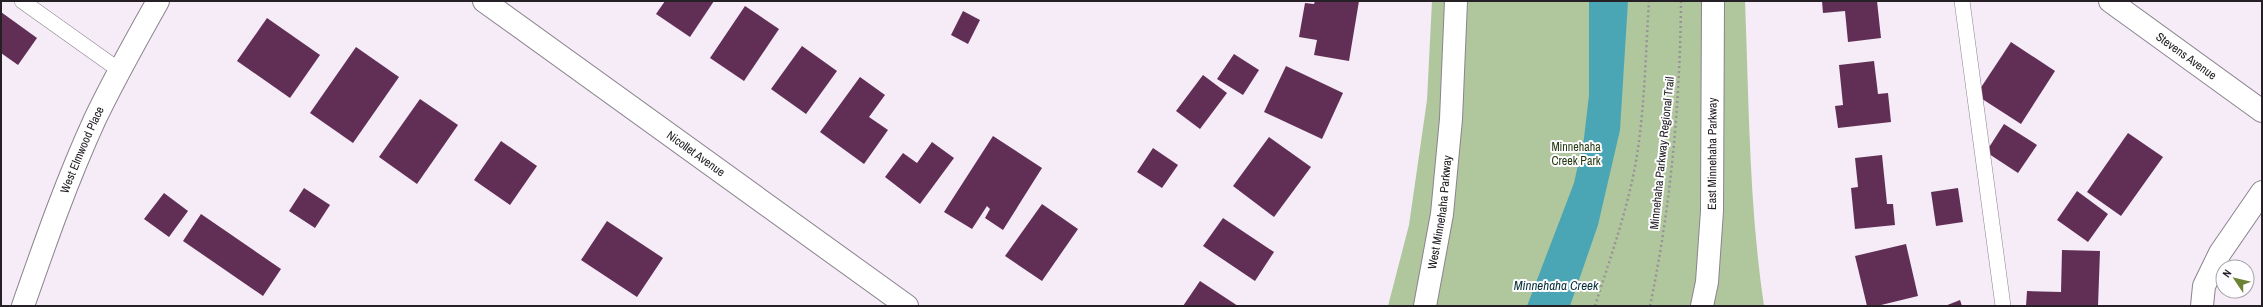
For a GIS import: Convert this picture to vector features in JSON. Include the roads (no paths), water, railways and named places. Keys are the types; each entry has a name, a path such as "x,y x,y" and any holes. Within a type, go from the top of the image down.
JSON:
{"street":[{"name":"West Elmwood Place","path":"23,306 53,221 95,120 119,70 158,1"},
{"name":"Nicollet Avenue","path":"484,1 907,306"},
{"name":"West Minnehaha Parkway","path":"1425,306 1442,214 1451,119 1456,1"},
{"name":"East Minnehaha Parkway","path":"1702,306 1707,282 1712,211 1713,1"},
{"name":"Stevens Avenue","path":"2110,1 2262,112"},
{"path":"2202,306 2204,286 2220,253 2262,192"}],"lane":[{"path":"22,1 119,70"},
{"path":"1962,1 2003,306"}],"water":[{"name":"Minnehaha Creek","path":"1589,1 1628,1 1620,130 1598,225 1570,306 1527,306 1574,183 1584,138 1589,95"}],"park label":[{"name":"Minnehaha Creek Park","path":"1576,154"}]}
